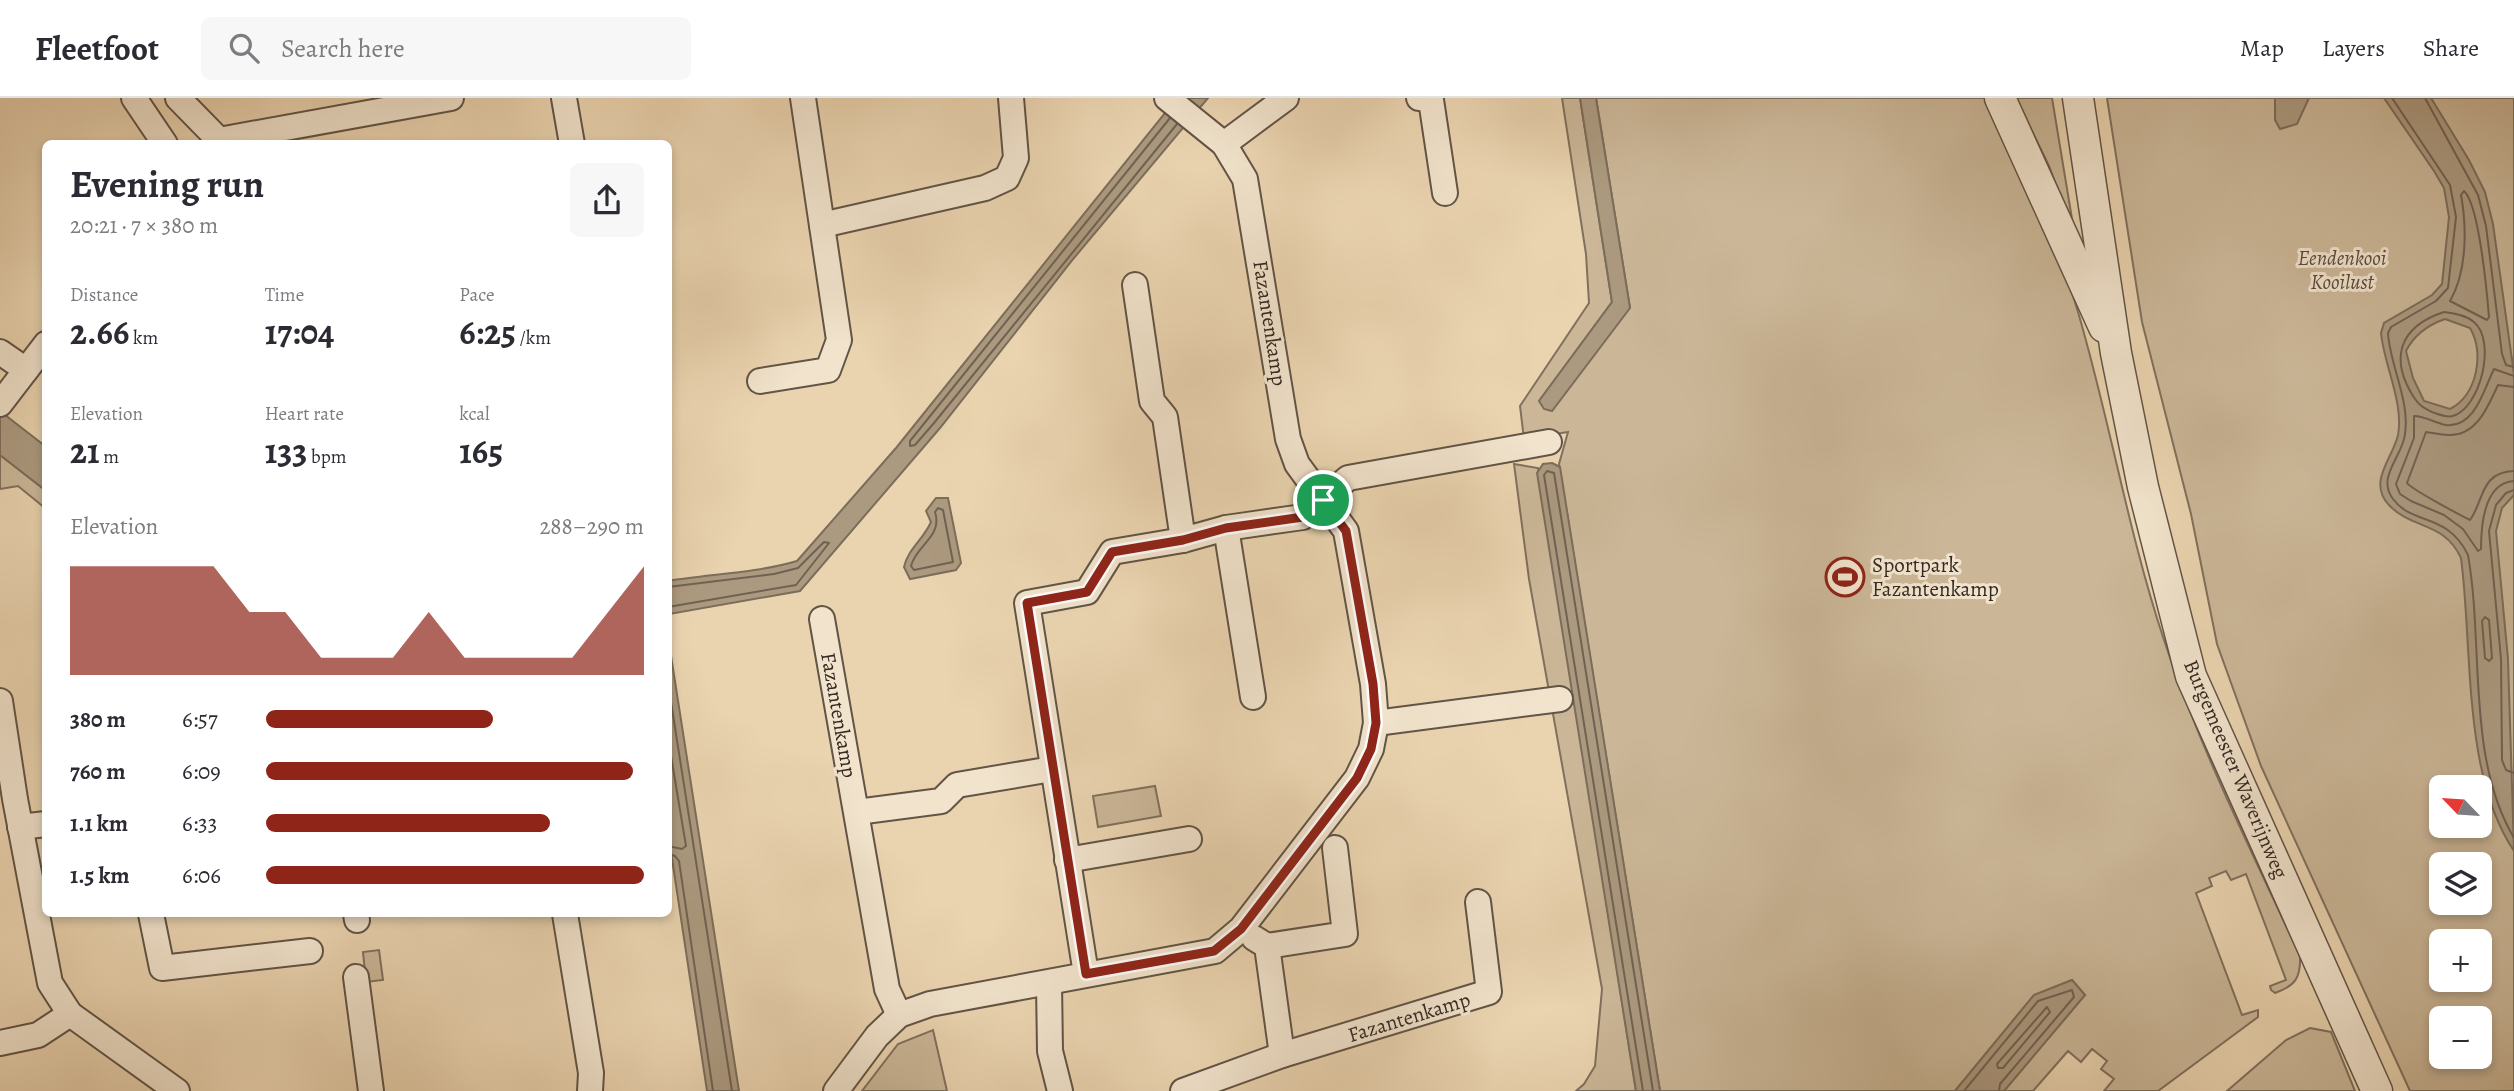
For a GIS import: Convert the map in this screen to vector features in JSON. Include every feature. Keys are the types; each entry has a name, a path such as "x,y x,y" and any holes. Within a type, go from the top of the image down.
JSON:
{"street":[{"path":"134,98 162,140"},
{"path":"178,98 215,140"},
{"path":"228,140 452,98"},
{"path":"564,98 571,140"},
{"path":"760,381 828,370 839,340 803,98"},
{"path":"822,225 972,191 1007,178 1016,158 1011,98"},
{"name":"Fazantenkamp","path":"836,1091 877,1036 899,1015 930,1004 1214,951 1241,929 1357,778 1371,749 1376,723 1373,684 1346,531 1297,464 1288,439 1247,188 1224,144 1167,98"},
{"path":"1224,144 1286,98"},
{"path":"1419,98 1431,100 1445,193"},
{"name":"Burgemeester Waverijnweg","path":"2000,98 2116,353"},
{"name":"Burgemeester Waverijnweg","path":"2078,98 2116,353 2143,488 2191,676 2377,1091"},
{"path":"1135,285 1152,401 1165,417 1183,540"},
{"path":"0,404 42,349"},
{"path":"0,352 26,370"},
{"path":"1086,974 1027,603 1087,592 1112,552 1183,540 1226,528 1303,517 1348,478 1549,442"},
{"path":"1226,528 1253,697"},
{"name":"Fazantenkamp","path":"822,619 887,989 899,1015"},
{"path":"1376,723 1560,699"},
{"path":"0,701 20,827 50,983 70,1014 177,1091"},
{"path":"857,812 941,801 957,785 1052,769"},
{"path":"20,827 42,824"},
{"path":"1067,860 1189,839"},
{"path":"1241,929 1267,946 1346,934 1335,848"},
{"name":"Fazantenkamp","path":"1183,1091 1282,1055 1489,992 1478,901"},
{"path":"153,917 162,968 310,951"},
{"path":"566,917 592,1073 590,1091"},
{"path":"1267,946 1282,1055"},
{"path":"356,977 371,1091"},
{"path":"1049,983 1050,1051 1060,1091"},
{"path":"0,1043 38,1035 70,1014"}],"green space":[{"name":"Sportpark Fazantenkamp","path":"1562,98 1580,98 1612,302 1539,401 1630,308 1596,98 1988,98 2037,203 2069,284 2089,353 2140,559 2178,681 2227,800 2300,956 2298,976 2292,984 2275,993 2271,990 2270,986 2286,980 2246,874 2231,880 2226,871 2209,878 2212,886 2196,893 2242,1015 2258,1010 2258,1017 2158,1091 2104,1091 2114,1079 2101,1069 2107,1061 2092,1049 2081,1062 2068,1051 2033,1091 2004,1091 2085,995 2072,980 2034,995 1955,1091 1660,1091 1559,464 1568,432 1524,439 1520,406 1589,303 1586,254"},
{"path":"2016,98 2052,98 2075,237 2049,166"},
{"name":"Eendenkooi Kooilust","path":"2107,98 2514,98 2514,1091 2410,1091 2261,766 2217,644 2191,514 2142,322"},
{"path":"0,455 42,488 42,506 18,486 0,489"},
{"path":"1514,464 1538,468 1636,1091 1576,1091 1584,1084 1595,1066 1602,989 1529,579"},
{"path":"1155,786 1161,816 1098,827 1093,796"},
{"path":"379,950 383,980 366,982 363,952"},
{"path":"2310,1028 2331,1032 2355,1091 2227,1091 2286,1040"},
{"path":"933,1030 947,1091 862,1091 898,1044"}],"water":[{"path":"1177,98 1208,98 1074,258 940,428 800,591 672,613 672,581 750,571 797,561 896,448"},
{"path":"1580,98 1596,98 1630,308 1552,411 1544,409 1539,401 1612,302"},
{"path":"2275,98 2309,98 2297,124 2280,129 2275,120"},
{"path":"2384,98 2431,98 2485,192 2493,224 2514,374 2514,495 2502,508 2496,531 2508,659 2514,851 2497,820 2492,805 2492,775 2483,775 2478,748 2472,709 2461,558 2446,538 2398,513 2389,505 2380,488 2383,470 2398,435 2399,423 2396,397 2381,333 2384,323 2432,295 2442,284 2449,217 2444,188","holes":["2445,319 2470,328 2475,338 2476,373 2467,394 2450,409 2424,401 2413,378 2406,351 2413,340 2422,331"]},
{"path":"0,411 42,444 42,488 0,455"},
{"path":"1552,463 1560,467 1660,1091 1636,1091 1537,473 1543,464"},
{"path":"936,498 948,498 961,563 956,570 910,579 904,567 931,522 926,511"},
{"path":"672,662 739,1091 707,1091 672,859"},
{"path":"2072,980 2085,995 2004,1091 1955,1091 2034,995"}],"place":[{"name":"Sportpark Fazantenkamp","path":"1845,577"}],"route":[{"path":"1323,500 1346,531 1373,684 1376,723 1371,749 1357,778 1241,929 1214,951 1086,974 1027,603 1087,592 1112,552 1183,540 1226,528 1303,517 1323,500"}]}
